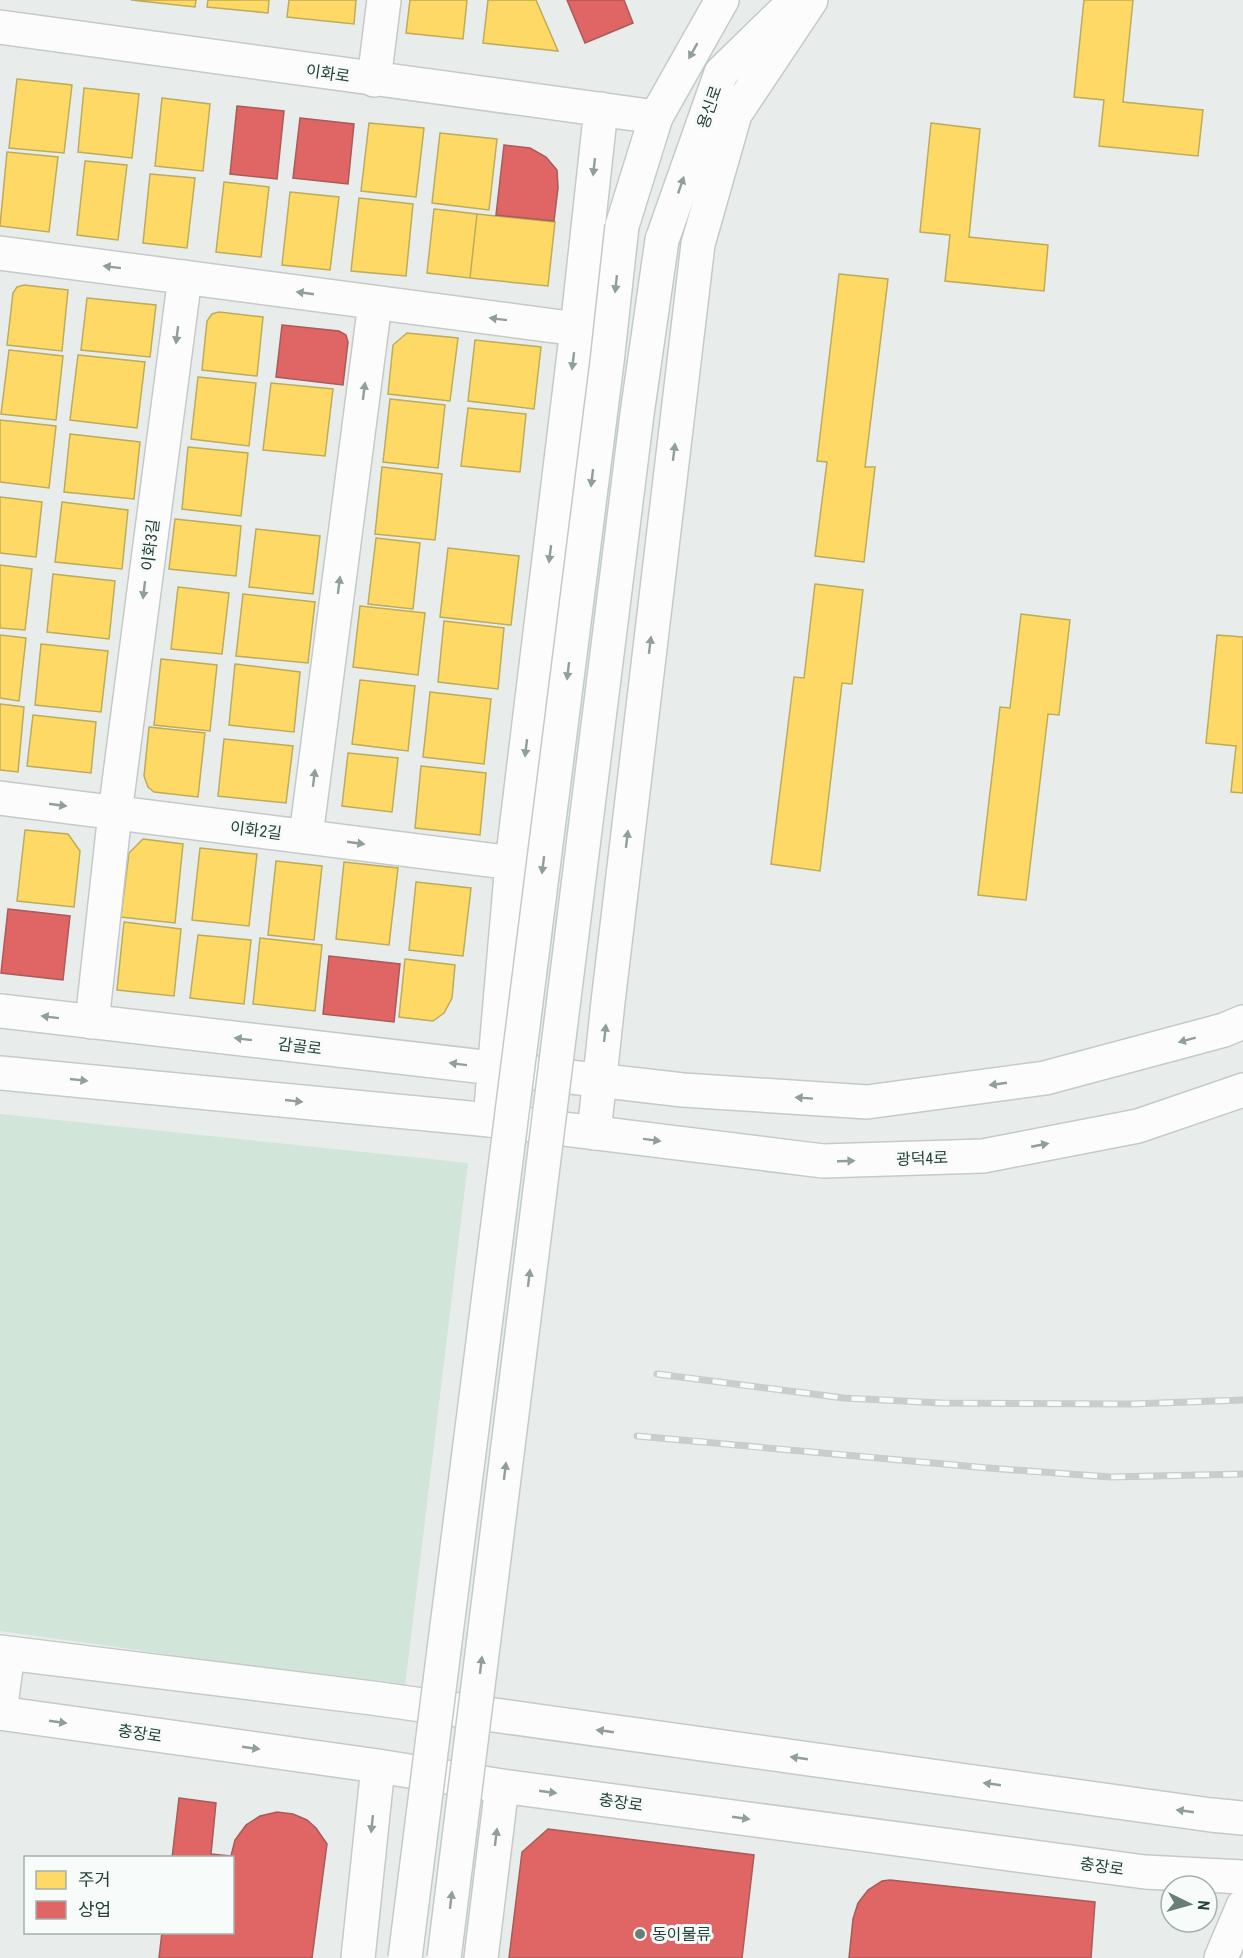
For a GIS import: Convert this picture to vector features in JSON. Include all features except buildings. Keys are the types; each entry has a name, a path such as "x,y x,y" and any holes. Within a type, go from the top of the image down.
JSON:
{"street":[{"path":"374,80 384,0"},
{"path":"405,1958 607,362 622,226 656,117 722,0"},
{"name":"용신로","path":"444,1958 637,414 662,240 721,73 796,0"},
{"path":"0,1072 490,1120 594,1133 698,244 735,114 811,0"},
{"name":"이화로","path":"0,27 656,117"},
{"path":"490,1120 512,863 577,329 600,109"},
{"path":"0,252 577,329"},
{"name":"이화3길","path":"92,1022 114,813 185,277"},
{"path":"306,836 375,303"},
{"name":"이화2길","path":"0,798 512,863"},
{"name":"감골로","path":"0,1011 600,1079"},
{"path":"600,1079 682,1090 867,1102 1045,1078 1224,1030 1243,1022"},
{"name":"광덕4로","path":"594,1133 822,1161 983,1156 1137,1126 1243,1090"},
{"path":"0,1712 4,1652 372,1698 1243,1818"},
{"name":"충장로","path":"0,1712 502,1786 1145,1872 1243,1877"},
{"path":"358,1958 378,1766"},
{"path":"481,1958 502,1786"},
{"path":"1221,1958 1243,1906"}],"green space":[{"path":"0,1114 468,1163 405,1687 0,1631"}],"railway":[{"path":"657,1374 844,1398 941,1403 1131,1404 1243,1400"},
{"path":"637,1436 1110,1477 1243,1474"}],"place":[{"name":"동이물류","path":"640,1934"}]}
